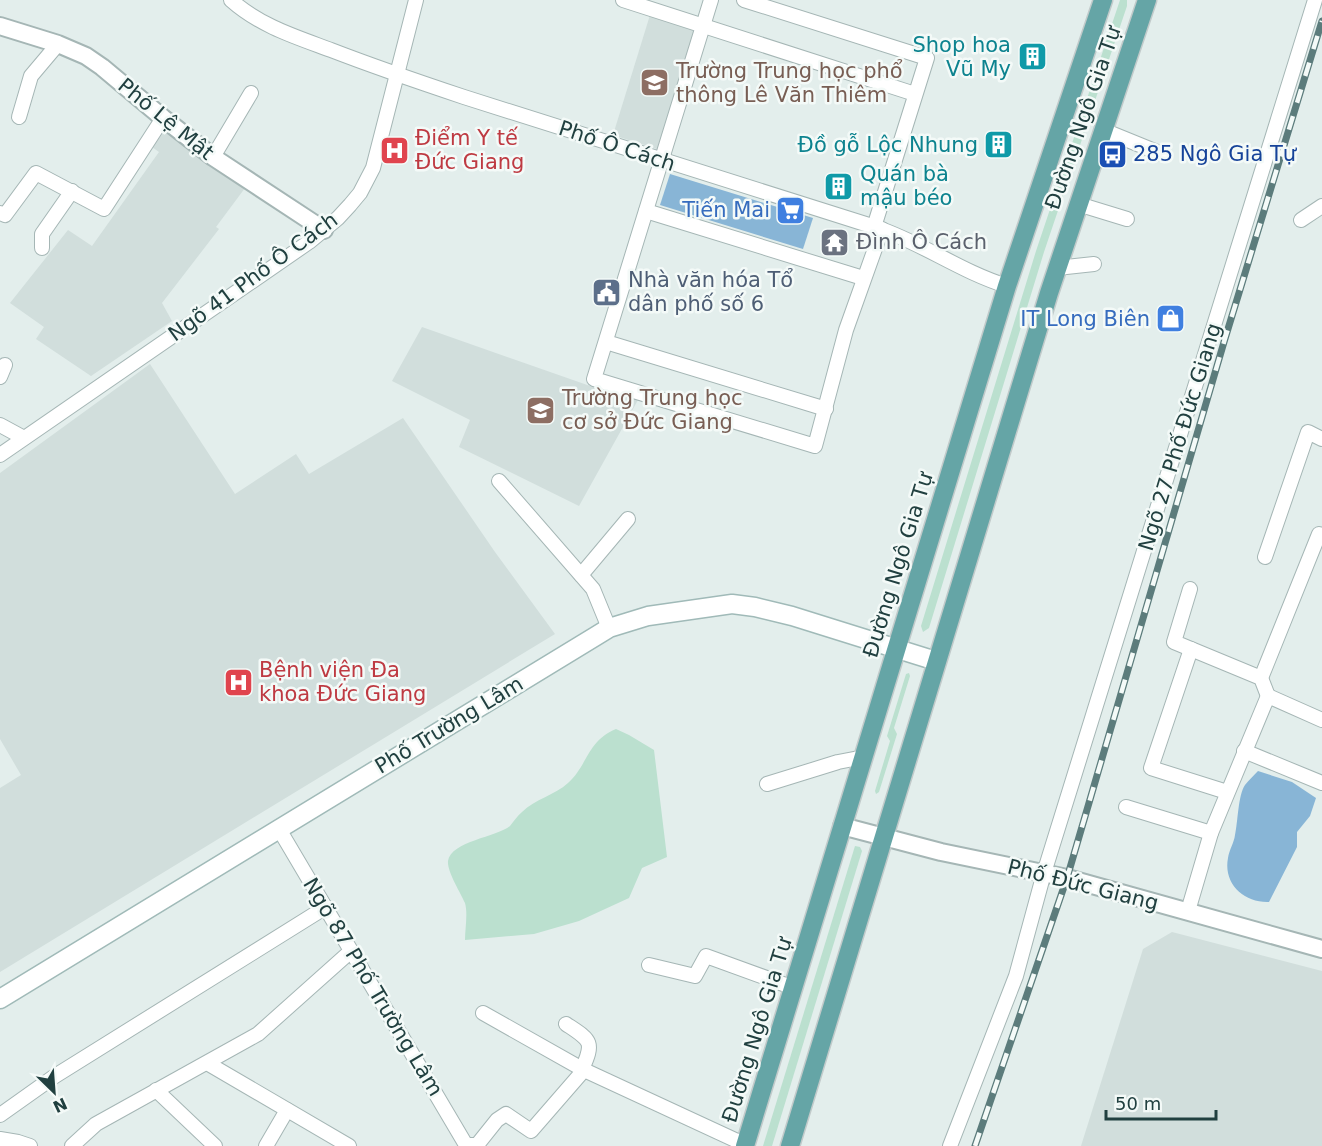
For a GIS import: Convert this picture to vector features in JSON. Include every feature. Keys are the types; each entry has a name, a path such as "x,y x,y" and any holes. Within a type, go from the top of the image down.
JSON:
{"main road":[{"name":"Đường Ngô Gia Tự","path":"746,1146 1007,286 1103,0"},
{"name":"Đường Ngô Gia Tự","path":"790,1146 1057,268 1147,0"},
{"name":"Phố Trường Lâm","path":"0,999 609,628 648,616 732,604 783,613 936,661"}],"street":[{"name":"Phố Ô Cách","path":"231,0 249,15 271,27 395,75 878,228 919,245 985,279 1007,286"},
{"name":"Ngõ 41 Phố Ô Cách","path":"0,455 275,267 324,230 360,193 373,168 416,0"},
{"path":"623,0 915,94"},
{"path":"711,0 594,379 815,446 846,330 927,58 744,0"},
{"name":"Ngõ 27 Phố Đức Giang","path":"950,1146 1016,976 1044,873 1316,0"},
{"name":"Phố Lệ Mật","path":"0,26 58,44 86,56 213,157 324,230"},
{"path":"20,117 31,76 58,44"},
{"path":"213,157 251,93"},
{"path":"0,213 5,215 36,173 104,209 163,118"},
{"path":"1103,130 1162,154"},
{"path":"42,248 42,234 72,191"},
{"path":"1078,204 1127,219"},
{"path":"1301,220 1322,206"},
{"path":"646,211 863,278"},
{"path":"1057,268 1094,264"},
{"path":"606,342 826,409"},
{"path":"0,425 24,438"},
{"path":"1265,557 1308,432 1322,439"},
{"path":"499,481 593,589 609,628"},
{"path":"581,575 628,519"},
{"path":"1319,534 1261,678 1268,696 1322,720"},
{"path":"1190,589 1174,642 1261,678"},
{"path":"1191,649 1151,768 1227,792"},
{"path":"1188,911 1211,833 1268,696"},
{"path":"1244,751 1322,783"},
{"path":"767,784 838,762 864,757"},
{"path":"1126,807 1211,833"},
{"name":"Phố Đức Giang","path":"842,826 941,852 1044,873 1322,949"},
{"name":"Ngõ 87 Phố Trường Lâm","path":"279,829 351,951 472,1145"},
{"path":"0,1115 55,1076 326,907"},
{"path":"72,1146 96,1124 258,1034 351,951"},
{"path":"649,965 696,976 706,956 794,988"},
{"path":"483,1013 583,1069 746,1146"},
{"path":"472,1145 506,1114 531,1131 583,1069 589,1053 589,1043 566,1024"},
{"path":"207,1063 349,1146"},
{"path":"156,1090 215,1146"},
{"path":"266,1146 287,1110"},
{"path":"0,1139 30,1146"}],"shaded area":[{"name":"Trường Trung học phổ thông Lê Văn Thiêm","path":"650,15 698,30 660,150 613,135"},
{"path":"165,131 245,188 216,227 219,229 162,303 172,321 91,376 36,339 44,327 10,303 68,230 92,246 159,152 152,147"},
{"name":"Trường Trung học cơ sở Đức Giang","path":"422,327 593,387 638,400 579,506 459,447 470,420 392,381"},
{"name":"Bệnh viện Đa khoa Đức Giang","path":"150,364 235,494 296,454 309,474 403,418 495,552 555,634 0,972 0,788 21,775 0,739 0,473"},
{"path":"1172,932 1322,971 1322,1146 1081,1146 1143,949"}],"green space":[{"path":"1120,0 1127,0 1127,6 1044,252 929,628 923,632 921,626 1036,251"},
{"path":"909,673 894,728 897,734 879,792 876,794 890,741 887,736 906,674"},
{"path":"616,729 654,750 667,857 642,868 629,898 579,921 534,934 465,940 466,907 448,866 451,854 466,844 504,830 527,808 563,787 575,776 599,740"},
{"path":"855,846 860,847 862,851 772,1146 763,1146"}],"water":[{"path":"670,174 813,218 803,249 660,205"},
{"path":"1258,771 1292,782 1316,798 1310,816 1297,832 1297,847 1269,902 1251,899 1237,890 1232,884 1227,867 1243,789"}],"railway":[{"path":"975,1146 1067,878 1224,342 1322,21"}],"place":[{"name":"Shop hoa Vũ My","path":"1032,57"},
{"name":"Trường Trung học phổ thông Lê Văn Thiêm","path":"655,83"},
{"name":"Đồ gỗ Lộc Nhung","path":"999,145"},
{"name":"Điểm Y tế Đức Giang","path":"394,150"},
{"name":"285 Ngô Gia Tự","path":"1112,154"},
{"name":"Quán bà mậu béo","path":"839,186"},
{"name":"Tiến Mai","path":"791,210"},
{"name":"Đình Ô Cách","path":"835,242"},
{"name":"Nhà văn hóa Tổ dân phố số 6","path":"607,292"},
{"name":"IT Long Biên","path":"1171,319"},
{"name":"Trường Trung học cơ sở Đức Giang","path":"541,410"},
{"name":"Bệnh viện Đa khoa Đức Giang","path":"238,682"}]}
